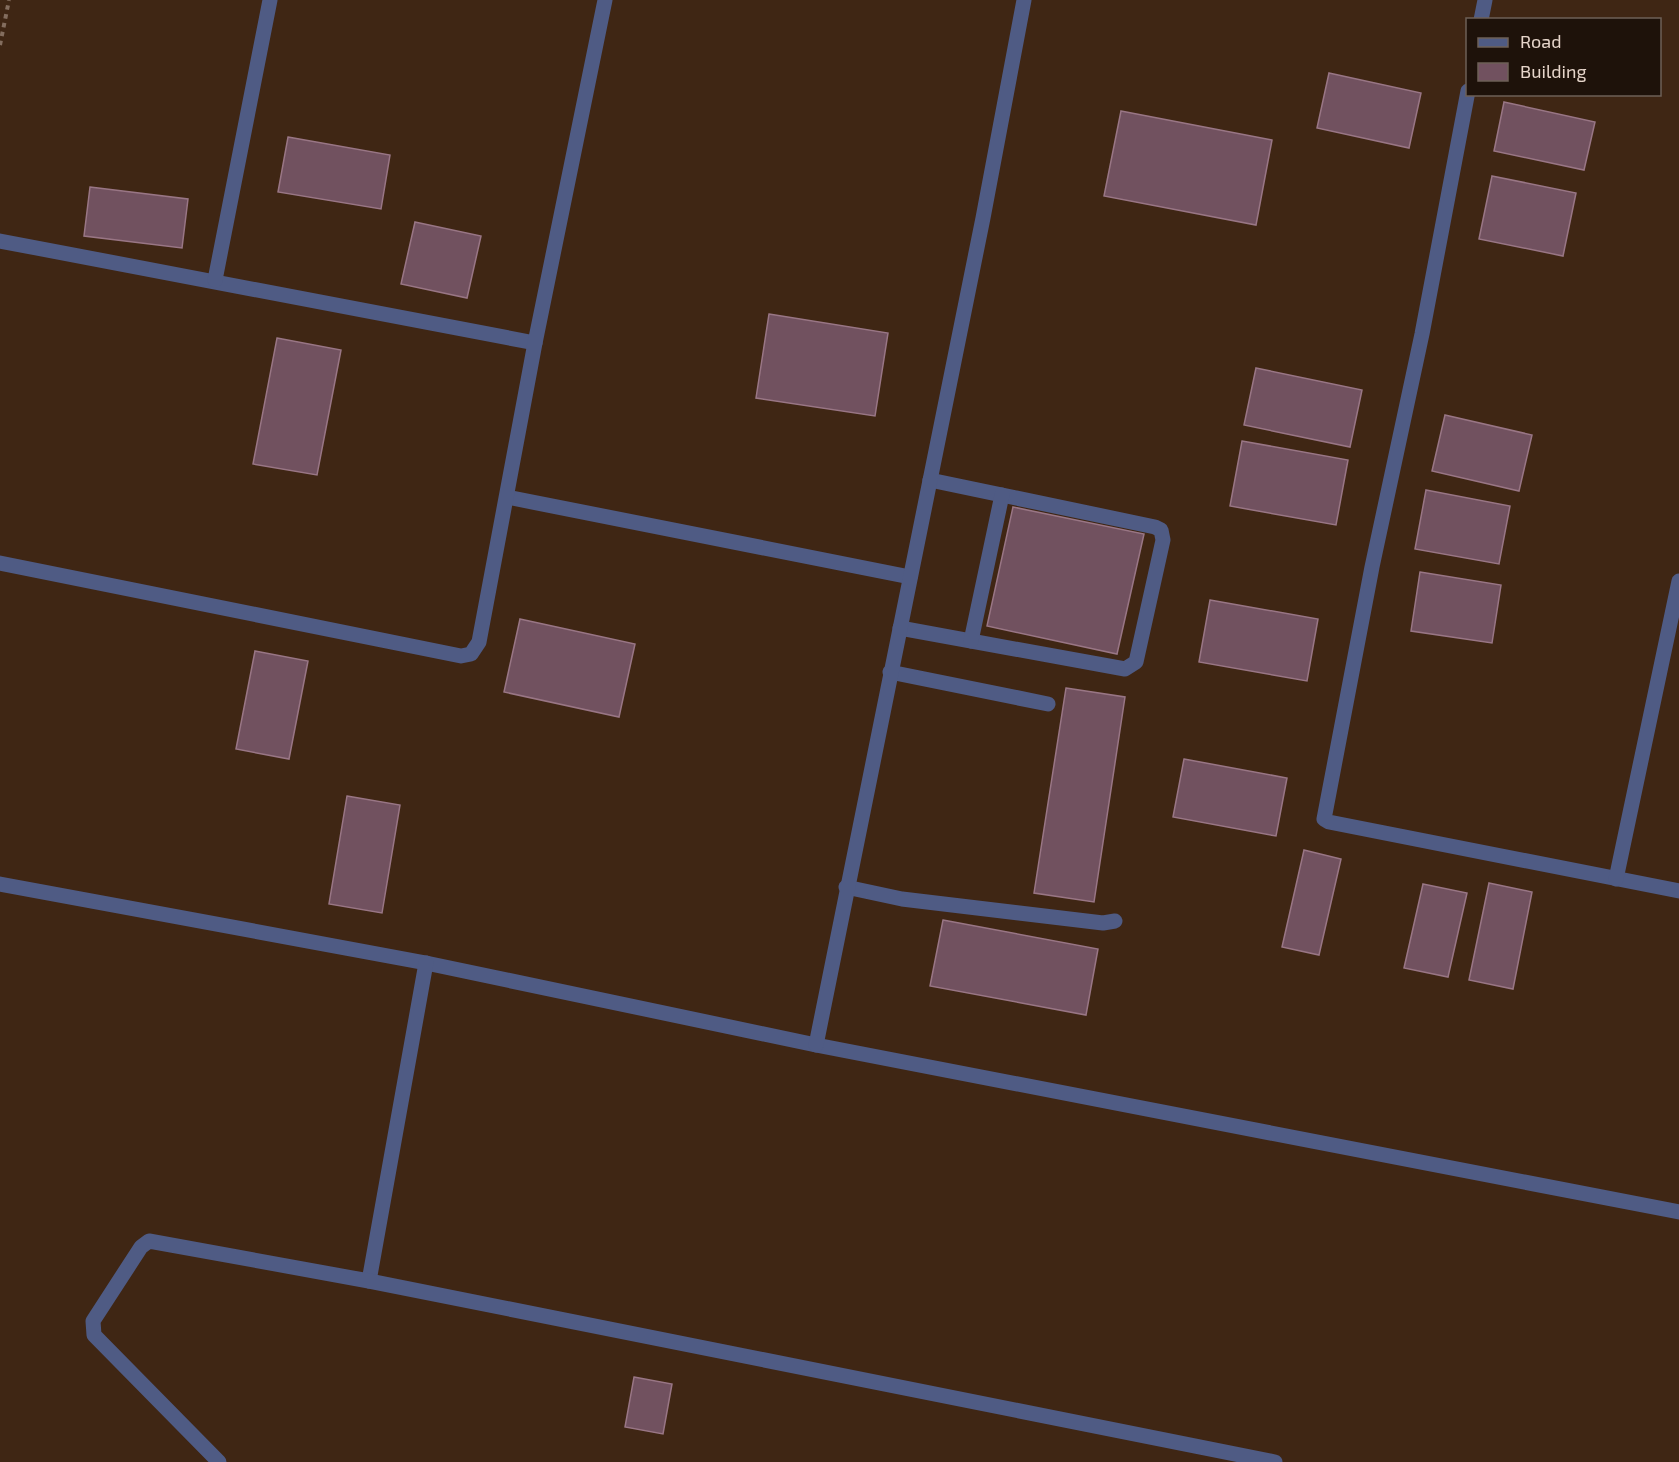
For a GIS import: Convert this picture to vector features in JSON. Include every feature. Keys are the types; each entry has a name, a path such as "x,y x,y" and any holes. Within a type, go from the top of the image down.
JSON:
{"street":[{"path":"215,280 270,0"},
{"path":"0,563 461,656 471,654 479,642 535,343 605,0"},
{"path":"816,1045 1024,0"},
{"path":"1481,18 1485,0"},
{"path":"1466,96 1422,334 1323,815 1329,822 1679,891"},
{"path":"0,241 215,280 535,343"},
{"path":"900,628 1118,669 1131,667 1136,662 1163,540 1161,530 1155,527 930,480"},
{"path":"971,642 1002,495"},
{"path":"507,497 910,577"},
{"path":"1616,879 1679,581"},
{"path":"890,672 1048,704"},
{"path":"0,884 426,963 816,1045 1679,1212"},
{"path":"846,887 902,899 1103,923 1115,921"},
{"path":"369,1281 426,963"},
{"path":"219,1462 94,1335 93,1321 141,1247 149,1241 369,1281 1234,1458 1275,1462"}],"path":[{"path":"0,45 9,0"}],"building":[{"path":"1329,73 1421,93 1409,148 1317,128"},
{"path":"1504,102 1595,122 1584,170 1494,151"},
{"path":"1121,111 1272,140 1256,225 1104,196"},
{"path":"288,137 390,155 381,209 278,192"},
{"path":"1492,176 1576,193 1563,256 1479,239"},
{"path":"90,187 188,199 182,248 84,236"},
{"path":"415,222 481,236 467,298 401,284"},
{"path":"769,314 888,333 875,416 756,398"},
{"path":"277,338 341,350 317,475 253,464"},
{"path":"1256,368 1362,390 1350,447 1244,425"},
{"path":"1445,415 1532,435 1519,491 1432,471"},
{"path":"1242,441 1348,460 1336,525 1230,506"},
{"path":"1426,490 1510,506 1499,564 1415,549"},
{"path":"1013,507 1144,534 1117,654 987,626"},
{"path":"1420,572 1501,585 1492,643 1411,631"},
{"path":"1210,600 1318,619 1307,681 1199,662"},
{"path":"520,619 635,644 619,717 504,692"},
{"path":"255,651 308,661 289,759 236,749"},
{"path":"1066,688 1125,697 1094,902 1034,893"},
{"path":"1184,759 1287,778 1276,836 1173,817"},
{"path":"347,796 400,805 382,913 329,904"},
{"path":"1304,850 1341,859 1319,955 1282,947"},
{"path":"1489,883 1532,892 1513,989 1469,980"},
{"path":"1423,884 1467,893 1448,977 1404,968"},
{"path":"943,920 1098,949 1086,1015 930,986"},
{"path":"634,1377 672,1384 663,1434 625,1427"}]}
